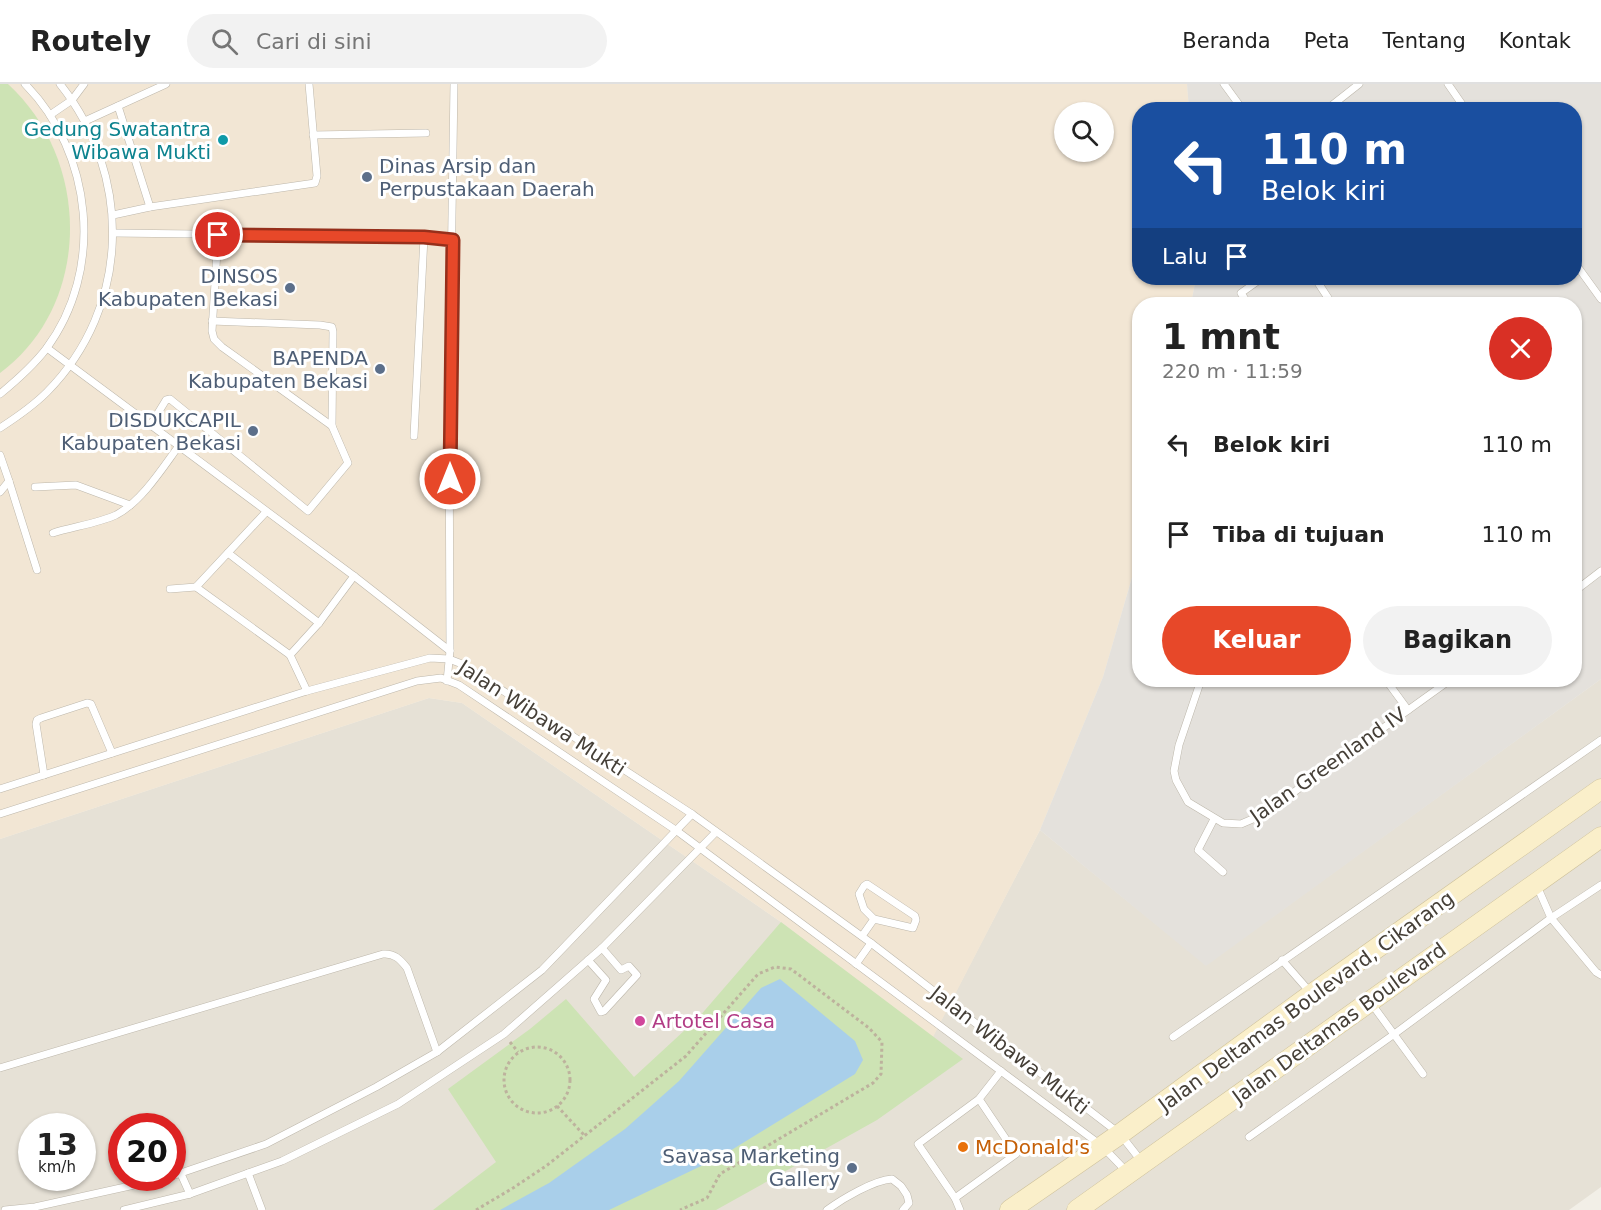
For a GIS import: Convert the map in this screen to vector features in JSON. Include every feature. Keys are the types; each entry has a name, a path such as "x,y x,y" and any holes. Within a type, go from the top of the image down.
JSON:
{"street":[{"name":"Jalan Deltamas Boulevard, Cikarang","path":"1010,1210 1120,1134 1312,994 1601,789"},
{"name":"Jalan Deltamas Boulevard","path":"1077,1210 1601,837"}],"lane":[{"path":"0,394 23,375 46,348 67,313 80,273 85,232 81,191 70,152 50,115 25,84"},
{"path":"0,428 47,392 69,366 88,336 101,303 110,268 113,233 108,183 99,151 85,121 60,84"},
{"path":"50,115 72,100 84,84"},
{"path":"85,121 166,84"},
{"path":"112,215 150,207 313,184 317,176 309,84"},
{"path":"447,681 450,655 449,412 454,84"},
{"path":"1224,84 1237,102"},
{"path":"1336,102 1359,84"},
{"path":"1448,84 1460,102"},
{"path":"118,106 150,207"},
{"path":"312,135 426,133"},
{"path":"113,233 424,237 453,240"},
{"path":"218,235 212,321 214,339 332,426"},
{"path":"414,436 424,237"},
{"path":"1582,273 1601,299"},
{"path":"1243,297 1240,293 1252,285"},
{"path":"150,426 166,400 171,399 308,511 348,461 332,426 332,327 212,321"},
{"path":"46,348 354,576 450,655"},
{"path":"53,533 115,515 130,505 156,477 178,447"},
{"path":"0,455 37,570"},
{"path":"0,492 9,481"},
{"path":"35,487 76,485 130,505"},
{"path":"196,587 266,512"},
{"path":"228,553 319,623"},
{"path":"1582,586 1601,572"},
{"path":"290,656 319,623 354,576"},
{"path":"170,589 196,587 290,656 308,692"},
{"name":"Jalan Wibawa Mukti","path":"0,789 308,692 430,658 450,655 692,814 862,936 1120,1134 1136,1169"},
{"name":"Jalan Wibawa Mukti","path":"0,814 417,681 441,678 459,686 677,831 1136,1169"},
{"name":"Jalan Greenland IV","path":"1199,687 1179,745 1174,775 1186,800 1214,819 1237,825 1262,815 1440,687"},
{"path":"1391,687 1408,710"},
{"path":"44,775 36,724 39,719 87,703 91,704 112,753"},
{"path":"1173,1037 1601,740"},
{"path":"186,1172 266,1144 376,1088 437,1052 542,970 692,814"},
{"path":"1214,819 1198,850 1223,872"},
{"path":"124,1210 190,1194 282,1161 398,1104 504,1034 602,948 716,832"},
{"path":"1536,883 1551,918 1601,975"},
{"path":"867,884 915,916 916,920 913,928 874,919 864,909 860,894 867,884"},
{"path":"1249,1137 1393,1035 1551,918 1601,885"},
{"path":"862,936 874,919"},
{"path":"856,964 871,943"},
{"path":"588,960 606,980 594,999 601,1012 638,975 629,966 621,970 602,948"},
{"path":"0,1068 383,954 390,954 399,959 407,968 437,1052"},
{"path":"1282,960 1312,994"},
{"path":"1369,1001 1423,1074"},
{"path":"960,1210 955,1198 918,1144 979,1099 1001,1071"},
{"path":"955,1198 1016,1154 979,1099"},
{"path":"248,1173 262,1210"},
{"path":"827,1210 885,1179 892,1179 907,1195 909,1203 903,1210"},
{"path":"186,1185 190,1194"},
{"path":"5,1210 35,1207 108,1191"}],"path":[{"path":"476,1210 546,1166 686,1056 758,974 775,967 791,969 869,1028 882,1042 881,1074 873,1083 720,1174 707,1198 680,1210"},
{"path":"530,1047 542,1047 554,1052 564,1060 569,1072 570,1085 566,1097 557,1106 545,1112 532,1113 520,1108 510,1099 504,1087 504,1074 509,1062 518,1052 530,1047"},
{"path":"557,1106 584,1135"}],"shaded area":[{"path":"0,84 1187,84 1188,102 1132,102 1132,285 1195,285 1192,297 1132,297 1132,577 1103,677 1040,830 933,1037 781,922 462,703 429,698 0,839"},
{"path":"1187,84 1601,84 1601,679 1206,966 1040,830 1103,677 1132,577 1132,687 1582,687 1582,297 1192,297 1195,285 1582,285 1582,102 1188,102"},
{"path":"1601,679 1601,1187 1569,1210 0,1210 0,839 429,698 462,703 781,922 933,1036 1040,830 1206,965"}],"green space":[{"path":"0,84 8,84 35,115 55,152 66,191 70,231 65,271 52,309 30,344 0,373"},
{"path":"781,922 963,1059 877,1120 716,1210 433,1210 496,1162 448,1089 530,1029 566,999 634,1077 699,1017"}],"water":[{"path":"780,979 855,1041 863,1060 855,1074 720,1157 609,1210 500,1210 549,1183 625,1129 679,1081 761,988"}],"place":[{"name":"Gedung Swatantra Wibawa Mukti","path":"223,140"},
{"name":"Dinas Arsip dan Perpustakaan Daerah","path":"367,177"},
{"name":"DINSOS Kabupaten Bekasi","path":"290,288"},
{"name":"BAPENDA Kabupaten Bekasi","path":"380,369"},
{"name":"DISDUKCAPIL Kabupaten Bekasi","path":"253,431"},
{"name":"Artotel Casa","path":"640,1021"},
{"name":"McDonald's","path":"963,1147"},
{"name":"Savasa Marketing Gallery","path":"852,1168"}],"route":[{"path":"218,235 424,237 453,240 449,412 450,479"}]}
